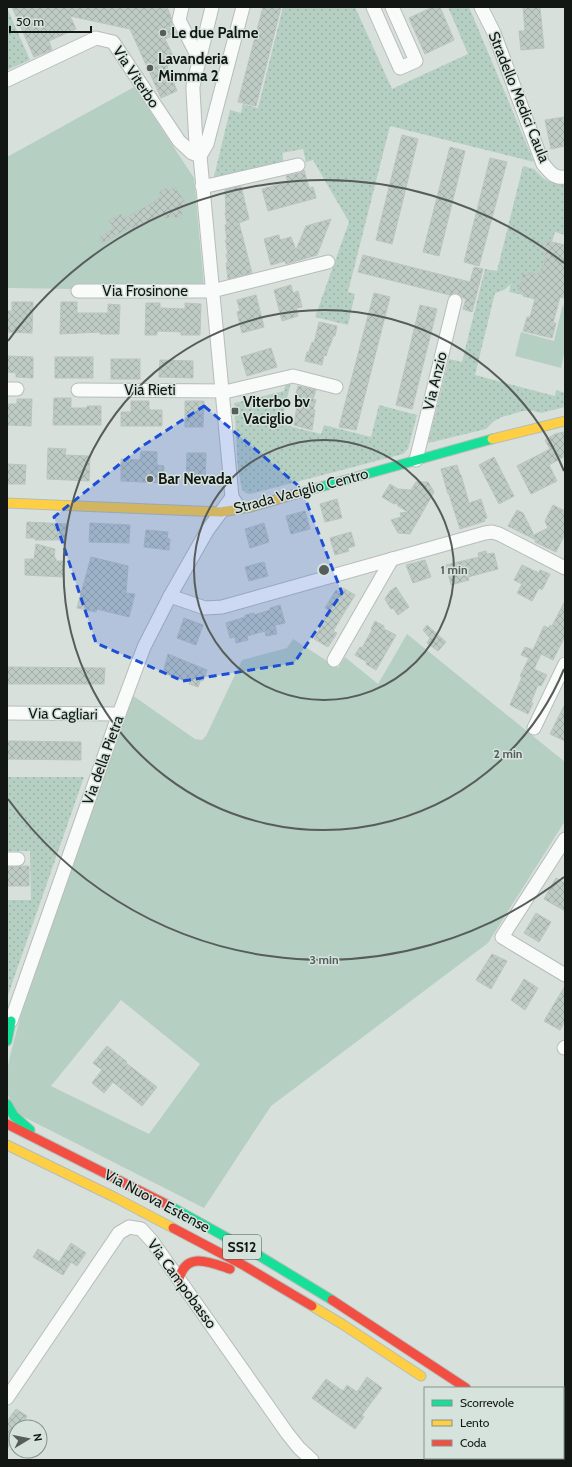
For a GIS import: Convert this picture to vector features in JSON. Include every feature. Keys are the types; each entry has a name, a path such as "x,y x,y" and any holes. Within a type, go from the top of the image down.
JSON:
{"main road":[{"name":"Strada Vaciglio Centro","path":"7,503 221,512 242,508 530,429 565,421"},
{"path":"7,1041 9,1024"},
{"path":"7,1104 14,1116 41,1140"},
{"name":"Via Nuova Estense","path":"7,1124 141,1191 292,1275 383,1332 465,1387"},
{"name":"Via Nuova Estense","path":"7,1145 116,1198 243,1265 342,1324 426,1380"},
{"path":"179,1279 182,1269 189,1262 205,1260 238,1272 310,1315 342,1324"}],"street":[{"path":"182,7 179,20 199,59"},
{"path":"212,7 193,86 196,144 200,156 232,498 242,508"},
{"path":"200,156 207,144 243,7"},
{"path":"373,7 400,68 416,61 392,7"},
{"name":"Stradello Medici Caula","path":"481,7 494,33 543,164 551,174 565,177"},
{"name":"Via Viterbo","path":"7,80 96,38 113,42 179,141 192,153 200,156"},
{"path":"202,186 211,186 298,165"},
{"path":"212,291 328,262"},
{"name":"Via Frosinone","path":"78,291 212,291"},
{"name":"Via Anzio","path":"416,460 455,301"},
{"path":"221,390 229,390 293,376 336,387"},
{"name":"Via Rieti","path":"78,390 221,390"},
{"path":"221,512 232,498"},
{"name":"Via della Pietra","path":"9,1024 144,647 170,596 208,531 221,512"},
{"path":"170,596 205,608 214,608 478,534 492,532 499,534 565,568"},
{"path":"334,660 392,559"},
{"path":"534,728 565,664"},
{"name":"Via Cagliari","path":"7,713 119,714"},
{"path":"565,839 502,938 565,975"},
{"name":"Via Campobasso","path":"7,1398 119,1233 129,1227 141,1229 152,1241 287,1433 299,1448 312,1460"}],"highlighted area":[{"path":"204,406 301,488 342,593 294,663 183,681 96,643 54,517 141,447"}],"green space":[{"path":"283,7 355,7 392,89 468,54 448,7 469,7 534,162 390,126 348,292 355,294 348,325 315,317 349,222 313,160 306,162 303,149 282,153 284,164 213,181 230,110 241,113 243,104 258,108"},
{"path":"7,8 30,60 7,70"},
{"path":"134,87 194,178 204,286 74,284 74,289 7,288 7,157"},
{"path":"523,166 534,169 543,178 552,183 565,182 565,235 555,232 552,242 546,241 543,255 547,257 546,263 544,262 543,267 545,268 543,275 529,272 528,275 522,276 519,291 524,292 523,295 509,292 511,284 504,290 495,293 475,375 555,396 556,390 565,393 565,407 541,413 523,411 502,417 494,421 486,429 428,443 449,359 462,362 485,269 497,271"},
{"path":"563,304 566,319 566,336 561,368 515,356 521,332 554,341"},
{"path":"286,381 291,382 281,424 321,434 324,425 371,437 379,405 417,415 408,449 403,454 250,494 246,493 242,490 238,469 234,403 284,391"},
{"path":"407,634 565,762 565,821 488,943 271,1106 204,1208 18,1114 9,1098 7,1079 10,1058 20,1018 132,695 195,739 202,740 206,736 242,660 287,648 293,639 338,668 345,657 378,684","holes":["121,1000 200,1064 149,1134 51,1086"]},
{"path":"7,777 84,777 7,998 7,900 31,900 30,851 7,851"}],"building":[{"path":"12,7 167,7 172,24 177,34 165,39 176,62 167,66 177,91 161,98 130,29 70,16 76,29 49,41 52,50 34,57"},
{"path":"263,7 281,7 256,106 238,102"},
{"path":"433,7 440,7 454,40 425,54 409,18"},
{"path":"523,7 540,7 544,48 521,50 519,31 525,31"},
{"path":"565,117 565,146 551,149 545,120"},
{"path":"402,135 418,139 392,244 376,240"},
{"path":"450,147 465,151 439,256 423,252"},
{"path":"490,158 507,162 479,266 464,262"},
{"path":"304,170 309,188 313,187 316,198 268,211 262,189 288,182 286,176 300,173"},
{"path":"241,186 249,219 239,223 252,273 228,279 226,263 228,262 226,254 228,254 225,240 227,240 225,225 227,224 225,213 225,190"},
{"path":"175,187 187,205 180,210 183,214 176,218 173,215 166,219 162,213 134,229 132,226 103,243 99,238 114,228 109,221 121,214 124,219 155,201 161,196 159,192 166,188 168,191"},
{"path":"331,219 317,255 286,264 285,261 271,265 264,239 279,235 280,240 291,237 296,250 306,226"},
{"path":"547,241 565,245 565,298 560,297 553,323 556,323 552,338 523,331 527,317 530,317 535,299 523,296 524,292 519,291 523,274 528,275 529,272 541,275 546,256 543,255"},
{"path":"363,255 470,282 474,267 483,269 472,312 463,309 466,299 457,293 450,295 358,272"},
{"path":"291,285 293,293 298,291 302,307 296,308 298,316 282,321 274,290"},
{"path":"374,293 390,297 356,430 339,427"},
{"path":"256,295 264,327 242,333 237,312 240,311 237,300"},
{"path":"12,302 33,302 32,333 7,332 7,311 12,311"},
{"path":"61,302 77,302 77,313 108,313 108,304 120,305 119,334 100,334 100,332 60,334"},
{"path":"146,303 160,303 160,308 185,309 185,303 201,304 200,335 181,335 181,332 157,331 157,335 145,335"},
{"path":"420,305 437,309 412,409 396,405"},
{"path":"319,322 337,326 335,336 333,336 326,356 324,355 322,365 305,361 307,352 309,352 312,342 314,343"},
{"path":"271,348 277,367 247,376 241,357"},
{"path":"7,356 33,357 33,378 16,377 16,373 7,372"},
{"path":"55,357 93,357 93,378 55,378"},
{"path":"111,359 140,359 140,379 111,379"},
{"path":"160,360 193,361 193,378 159,377"},
{"path":"298,386 316,390 313,399 316,400 313,410 315,410 312,430 294,425"},
{"path":"54,398 71,398 71,408 101,406 101,425 53,425"},
{"path":"17,399 32,399 31,426 7,425 7,404 17,404"},
{"path":"131,401 149,401 149,410 162,410 162,426 121,426 121,412 131,412"},
{"path":"185,401 204,401 203,427 185,427"},
{"path":"564,432 565,456 549,465 557,481 531,494 517,466 550,449 545,440 555,434"},
{"path":"48,448 66,449 65,455 90,456 89,481 47,479"},
{"path":"141,451 157,452 157,465 164,466 163,483 121,481 121,459 140,460"},
{"path":"187,453 206,453 205,484 186,484"},
{"path":"494,457 514,496 499,504 479,465"},
{"path":"7,464 26,465 25,484 7,484"},
{"path":"457,465 469,503 481,499 487,518 484,519 485,521 460,529 441,469"},
{"path":"416,482 428,482 434,492 410,534 398,533 391,520 401,517 400,513 408,512 398,506 397,503 394,504 382,497 390,484 398,489 411,490"},
{"path":"337,499 342,518 325,522 320,504"},
{"path":"553,505 565,511 565,534 556,552 535,542 536,540 508,526 517,510 523,513 534,535 548,528 545,521"},
{"path":"305,511 310,529 291,534 286,516"},
{"path":"27,522 67,524 66,540 35,540 35,538 26,538"},
{"path":"90,523 130,525 129,543 89,542"},
{"path":"264,523 269,542 250,548 245,529"},
{"path":"146,530 168,532 167,538 170,539 169,550 144,547"},
{"path":"351,532 355,546 348,548 349,551 335,555 330,538"},
{"path":"36,544 55,549 54,558 56,558 56,561 65,561 64,577 25,575 25,559 34,559"},
{"path":"486,551 487,554 494,553 498,569 468,577 469,580 451,585 446,565 479,557 478,553"},
{"path":"91,557 128,566 126,593 135,594 129,617 97,609 96,612 77,608"},
{"path":"425,560 431,577 413,583 406,565"},
{"path":"264,562 268,576 249,581 245,567"},
{"path":"522,565 539,573 540,570 550,574 542,590 539,588 532,601 517,593 522,584 514,580"},
{"path":"396,587 409,607 398,615 393,608 391,609 385,599 390,591"},
{"path":"343,588 355,595 333,631 337,633 328,647 314,639 329,610 325,608 336,590 340,592"},
{"path":"565,601 565,636 553,660 541,654 534,669 547,675 541,686 538,685 528,714 510,705 522,677 520,676 529,658 521,655 525,647 533,650 544,626 549,628 550,625 552,626"},
{"path":"280,605 285,623 275,625 277,634 266,636 265,631 247,636 248,640 236,643 235,637 230,638 226,623 245,617 245,615 254,613 254,615 270,610 270,608"},
{"path":"184,618 203,625 196,645 177,638"},
{"path":"375,621 384,626 384,629 396,635 376,670 366,664 367,662 355,655 360,647 362,648 372,630 371,629"},
{"path":"427,625 446,642 438,651 427,643 430,638 423,630"},
{"path":"168,654 207,670 203,681 201,680 198,687 189,684 190,682 163,673"},
{"path":"7,667 105,668 104,684 7,684"},
{"path":"565,704 565,741 550,734"},
{"path":"7,741 81,742 81,760 7,759"},
{"path":"29,866 29,886 7,886 7,867"},
{"path":"556,878 565,883 565,911 544,899"},
{"path":"536,913 551,922 539,942 524,933"},
{"path":"492,954 507,961 491,989 476,980"},
{"path":"524,979 538,988 525,1010 511,1000"},
{"path":"565,986 565,1021 560,1030 544,1021"},
{"path":"107,1046 157,1087 142,1106 113,1082 104,1093 92,1083 102,1070 93,1063"},
{"path":"71,1243 86,1253 77,1266 71,1262 63,1275 33,1257 38,1249 59,1262"},
{"path":"367,1377 382,1388 362,1415 364,1417 355,1429 312,1398 326,1379 343,1391 347,1385 357,1392"},
{"path":"16,1409 27,1416 25,1419 8,1419"},
{"path":"8,1420 7,1449 7,1421"}],"traffic: fast":[{"path":"299,493 492,439"},
{"path":"7,1041 11,1021"},
{"path":"7,1104 14,1116 30,1130"},
{"path":"168,1205 258,1255 332,1300"}],"traffic: slow":[{"path":"492,439 565,421"},
{"path":"7,503 221,512 251,507 299,493"},
{"path":"7,1145 116,1198 173,1228"},
{"path":"312,1306 421,1376"}],"traffic: jam":[{"path":"7,1124 168,1205"},
{"path":"173,1228 243,1265 312,1306"},
{"path":"179,1279 182,1270 193,1262 207,1262 230,1269"},
{"path":"332,1300 464,1387"}],"place":[{"name":"Le due Palme","path":"163,33"},
{"name":"Lavanderia Mimma 2","path":"150,68"},
{"name":"Viterbo bv Vaciglio","path":"235,411"},
{"name":"Bar Nevada","path":"150,479"}]}
